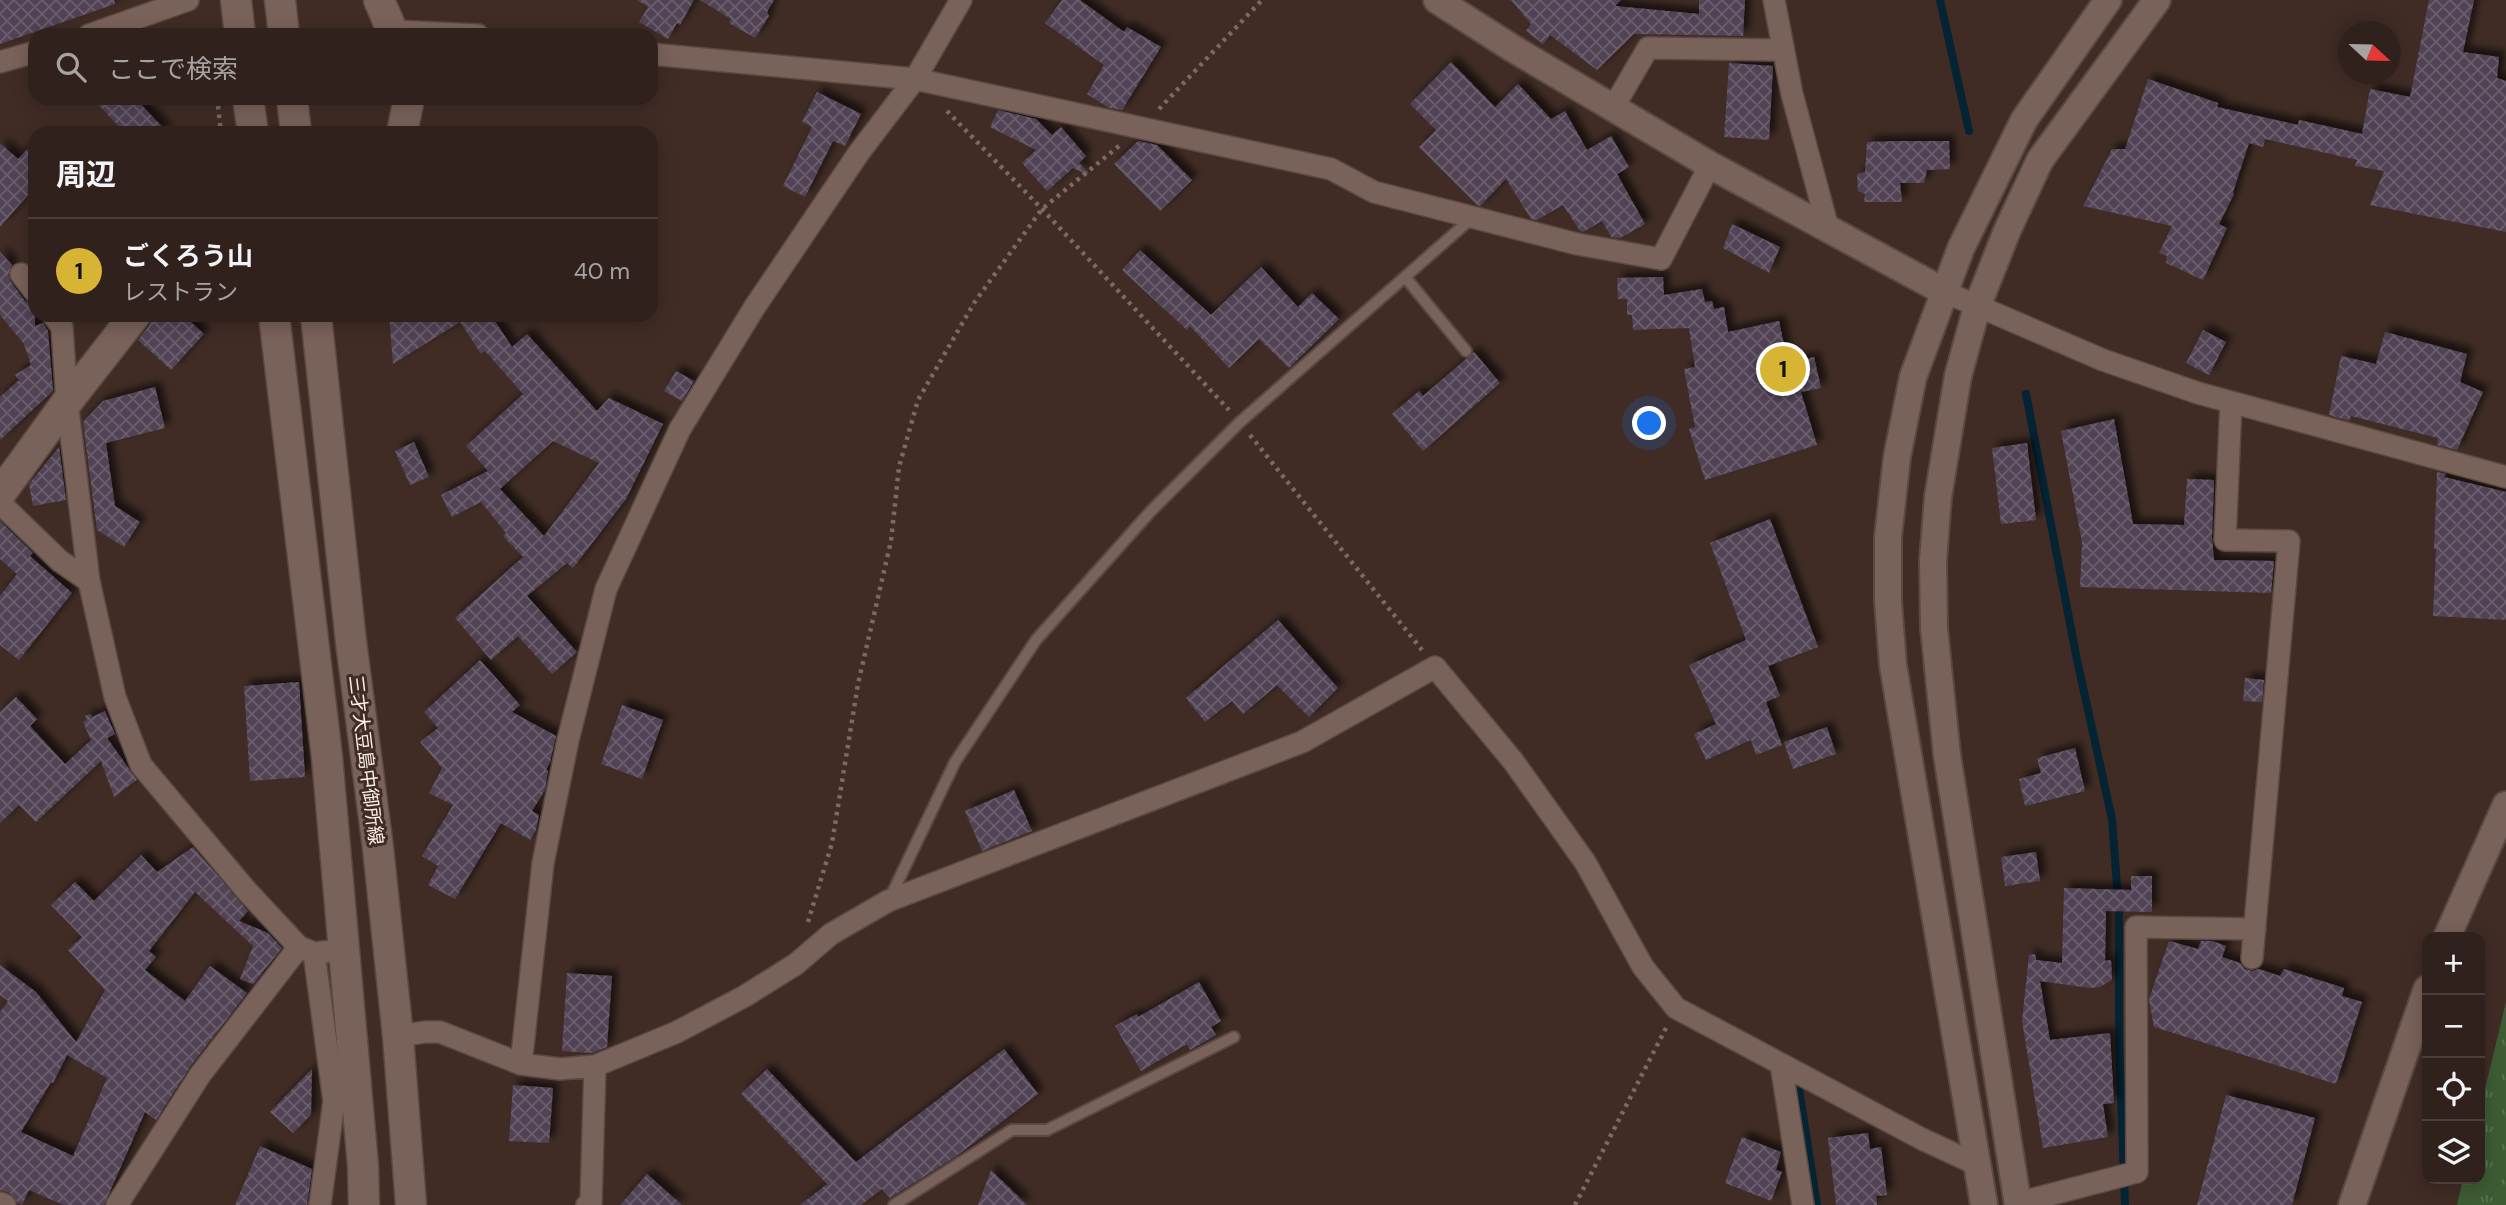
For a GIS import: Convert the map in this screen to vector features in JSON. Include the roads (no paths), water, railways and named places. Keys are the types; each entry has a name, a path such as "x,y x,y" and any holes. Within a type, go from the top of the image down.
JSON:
{"main road":[{"path":"236,0 239,28"},
{"path":"280,0 284,28"},
{"path":"379,0 392,28"},
{"path":"249,105 252,126"},
{"path":"293,105 295,126"},
{"path":"403,126 408,105"},
{"path":"0,494 130,322"},
{"name":"三才大豆島中御所線","path":"275,322 327,757 318,950 363,1166 365,1205"},
{"name":"三才大豆島中御所線","path":"317,322 351,642 378,848 398,1036 411,1205"}],"street":[{"path":"109,28 188,0"},
{"path":"521,1064 543,863 568,740 606,589 687,418 754,308 858,154 915,79 961,0"},
{"path":"1437,0 1512,48 1710,165 1977,307 2103,360 2198,393 2506,477"},
{"path":"1774,0 1791,94 1828,228"},
{"path":"1984,1205 1893,665 1888,601 1888,537 1897,457 1913,377 1961,248 2024,120 2108,0"},
{"path":"2157,0 2040,160 2007,232 1977,307 1958,376 1938,497 1933,561 1934,628 1947,755 2018,1204 2137,1172 2136,927 2255,929"},
{"path":"1613,108 1648,48 1783,50"},
{"path":"0,62 28,54"},
{"path":"658,55 915,79 1331,169 1374,192 1577,244 1661,259 1710,165"},
{"path":"21,274 28,283"},
{"path":"58,322 62,327 67,402 89,581 115,697 141,765 246,890 318,950 334,1101 320,1205"},
{"path":"2231,402 2225,540 2289,541 2252,958"},
{"path":"0,503 60,561 89,581"},
{"path":"398,1036 425,1031 440,1032 521,1064 560,1069 596,1066 677,1032 745,996 796,964 831,934 888,901 1301,742 1436,667 1513,761 1585,862 1643,967 1676,1008 1978,1166"},
{"path":"2449,932 2506,805"},
{"path":"117,1205 200,1075 318,950"},
{"path":"2352,1205 2425,995"},
{"path":"1781,1064 1803,1205"},
{"path":"587,1205 591,1202 596,1066"}],"lane":[{"path":"888,901 955,762 1036,640 1150,512 1240,422 1472,218"},
{"path":"1405,276 1466,351"},
{"path":"894,1205 1012,1130 1047,1130 1234,1037"}],"waterway":[{"path":"1940,0 1969,131"},
{"path":"2026,394 2077,660 2112,819 2119,912 2119,1040 2125,1205"},
{"path":"1799,1089 1817,1205"}],"place":[{"name":"ごくろう山","path":"1783,369"}]}
